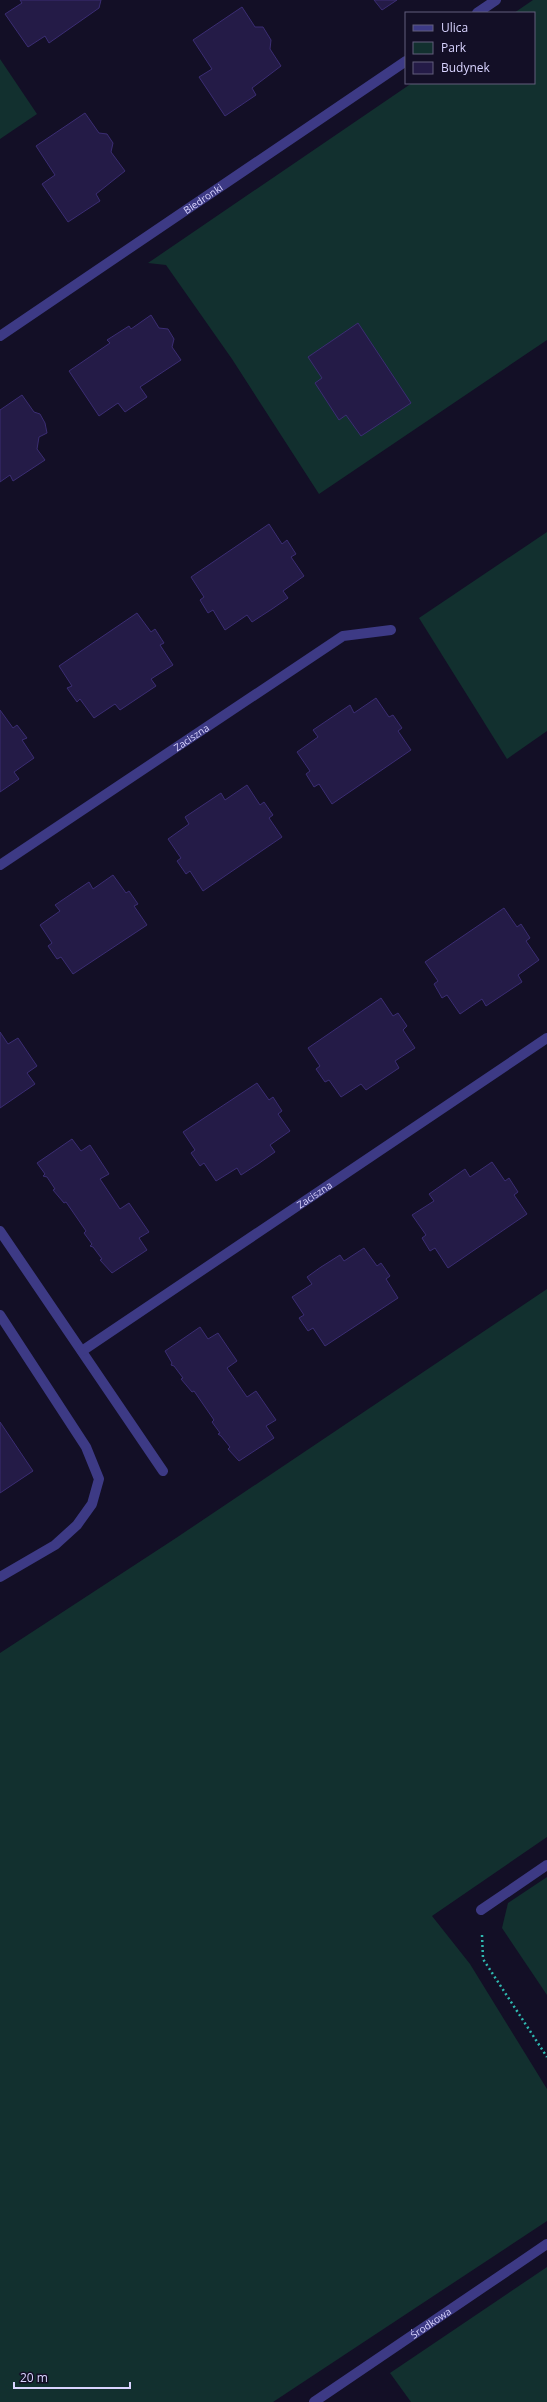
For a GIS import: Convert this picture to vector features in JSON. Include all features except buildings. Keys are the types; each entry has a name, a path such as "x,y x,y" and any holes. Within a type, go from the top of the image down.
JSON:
{"street":[{"path":"478,12 496,0"},
{"name":"Biedronki","path":"0,336 405,62"},
{"name":"Zaciszna","path":"0,865 343,636 391,630"},
{"name":"Zaciszna","path":"82,1351 547,1038"},
{"path":"0,1230 163,1471"},
{"path":"0,1315 86,1447 99,1479 92,1504 77,1525 55,1545 0,1577"},
{"path":"481,1910 547,1865"},
{"name":"Środkowa","path":"314,2402 547,2244"}],"path":[{"path":"481,1910 483,1959 547,2057"}],"green space":[{"path":"533,0 547,0 547,340 319,494 232,359 166,265 148,263 411,84 535,84 535,12 515,12"},
{"path":"0,59 37,114 0,139"},
{"path":"547,532 547,731 507,759 419,618"},
{"path":"547,1289 547,1837 432,1916 470,1964 547,2089 547,2221 273,2402 0,2402 0,1653 176,1538"},
{"path":"547,1877 547,1995 502,1928 508,1903"},
{"path":"547,2267 547,2402 411,2402 390,2373"}]}
